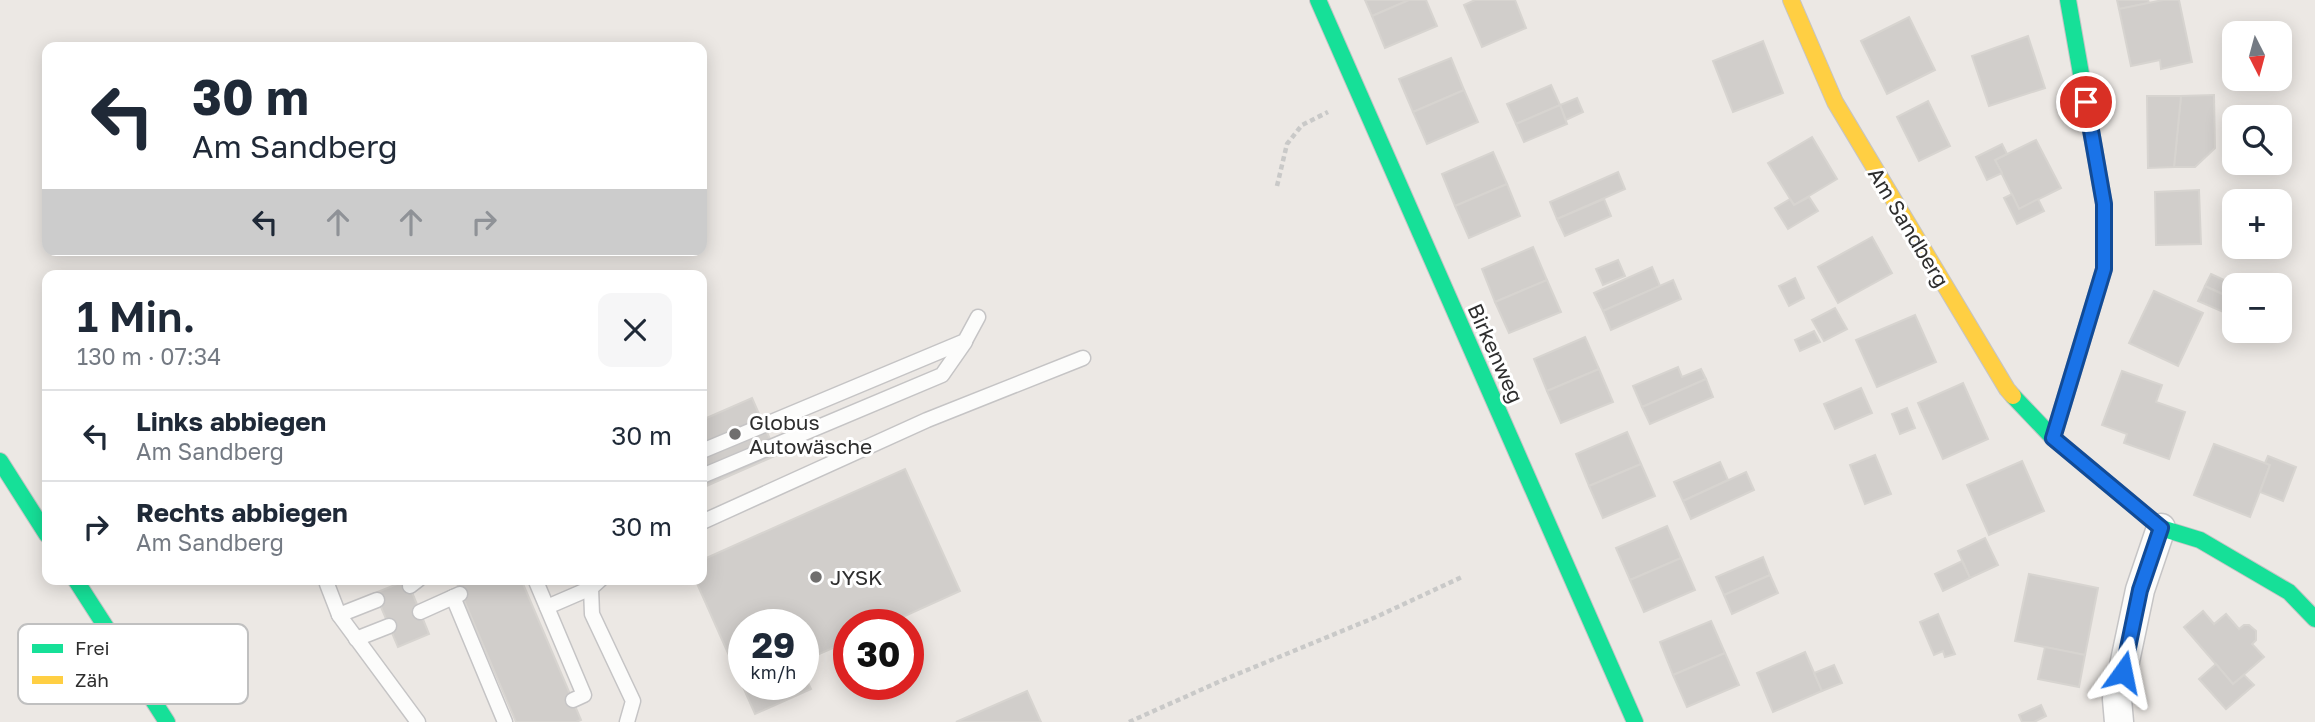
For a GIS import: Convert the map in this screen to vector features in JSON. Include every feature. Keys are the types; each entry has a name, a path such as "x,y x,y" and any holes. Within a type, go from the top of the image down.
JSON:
{"street":[{"name":"Birkenweg","path":"1318,0 1635,722"},
{"name":"Am Sandberg","path":"1791,0 1835,102 2007,389 2053,438 2161,528 2200,540 2289,592 2315,619"},
{"path":"2053,438 2104,269 2104,204 2068,0"},
{"path":"0,461 42,528"},
{"path":"2119,722 2118,699 2140,590 2161,528"},
{"path":"79,585 104,624"},
{"path":"155,704 167,722"}],"lane":[{"path":"707,474 942,375 978,317"},
{"path":"707,449 965,341"},
{"path":"707,520 927,420 1083,358"},
{"path":"327,585 339,615 418,722"},
{"path":"536,585 550,631 564,664 584,695 573,700"},
{"path":"540,602 590,585"},
{"path":"596,585 592,614 633,701 627,722"},
{"path":"420,612 457,595 498,692 505,722"},
{"path":"339,615 377,600"},
{"path":"356,639 388,625"}],"path":[{"path":"1277,186 1287,144 1302,125 1360,96"},
{"path":"1129,722 1462,578"}],"building":[{"path":"1365,0 1409,0 1372,16"},
{"path":"1409,0 1426,0 1437,26 1385,48 1372,16"},
{"path":"1475,0 1515,0 1526,28 1482,47 1464,5"},
{"path":"2117,0 2148,0 2149,3 2119,9"},
{"path":"2163,0 2179,0 2192,62 2161,69 2160,60 2131,66 2119,9"},
{"path":"1909,17 1935,70 1887,94 1861,41"},
{"path":"2028,36 2045,88 1989,106 1972,56"},
{"path":"1763,41 1783,93 1733,112 1713,61"},
{"path":"1451,58 1464,90 1413,112 1399,79"},
{"path":"1551,85 1560,105 1516,124 1507,104"},
{"path":"1464,90 1478,122 1427,144 1413,112"},
{"path":"2214,95 2215,148 2195,167 2174,167 2181,96"},
{"path":"2147,96 2181,96 2174,167 2148,168"},
{"path":"1577,98 1583,112 1566,120 1560,105"},
{"path":"1928,101 1950,146 1919,161 1897,117"},
{"path":"1560,105 1567,124 1524,142 1516,124"},
{"path":"1812,137 1837,179 1794,205 1768,163"},
{"path":"2036,140 2061,188 2019,209 1995,160"},
{"path":"2002,144 2007,154 1995,160 2002,173 1987,180 1976,157"},
{"path":"1493,152 1507,184 1455,206 1442,174"},
{"path":"1618,172 1625,189 1557,219 1550,202"},
{"path":"1507,184 1520,216 1469,238 1455,206"},
{"path":"2199,190 2201,244 2156,245 2155,192"},
{"path":"2012,194 2019,209 2038,199 2044,211 2017,224 2004,198"},
{"path":"1809,197 1818,211 1788,229 1775,208 1790,199 1794,205"},
{"path":"1604,199 1611,216 1565,236 1557,219"},
{"path":"1872,237 1892,273 1838,303 1818,267"},
{"path":"1533,247 1547,280 1495,302 1482,269"},
{"path":"1618,260 1625,276 1603,285 1596,269"},
{"path":"1652,267 1660,286 1603,311 1594,293"},
{"path":"2211,274 2222,279 2222,293 2205,286"},
{"path":"1795,278 1804,298 1789,306 1779,286"},
{"path":"1547,280 1561,312 1509,333 1495,302"},
{"path":"1673,280 1681,299 1611,330 1603,311"},
{"path":"2205,286 2222,294 2222,311 2198,301"},
{"path":"2154,291 2203,313 2178,366 2129,343"},
{"path":"1835,308 1847,329 1824,341 1812,320"},
{"path":"1915,315 1936,362 1877,387 1856,340"},
{"path":"1814,331 1820,342 1800,351 1795,340"},
{"path":"1585,337 1599,369 1547,391 1534,359"},
{"path":"1678,367 1682,377 1701,369 1706,379 1642,407 1633,386"},
{"path":"1599,369 1613,402 1561,423 1547,391"},
{"path":"2122,371 2162,385 2156,402 2185,412 2169,459 2124,443 2127,434 2102,425"},
{"path":"1706,379 1713,397 1650,424 1642,407"},
{"path":"1963,383 1988,439 1943,459 1918,403"},
{"path":"1861,388 1872,413 1835,429 1824,404"},
{"name":"Globus Autowäsche","path":"752,398 777,455 707,486 707,418"},
{"path":"1907,408 1915,428 1900,434 1892,414"},
{"path":"1627,432 1641,464 1589,486 1576,454"},
{"path":"2214,444 2270,465 2250,517 2194,495"},
{"path":"1875,455 1891,494 1865,504 1850,465"},
{"path":"2268,456 2296,467 2283,501 2260,492 2270,465 2265,463"},
{"path":"2022,461 2044,511 1989,535 1967,485"},
{"path":"1720,462 1728,480 1683,501 1674,482"},
{"path":"1641,464 1655,496 1603,518 1589,486"},
{"path":"905,469 960,591 920,609 833,609 833,648 819,654 819,609 728,609 728,653 698,585 707,585 707,558"},
{"path":"1746,472 1754,490 1691,519 1683,501"},
{"path":"1667,526 1681,558 1630,580 1616,548"},
{"path":"1985,538 1998,565 1970,578 1958,551"},
{"path":"1763,557 1770,575 1724,595 1716,577"},
{"path":"1681,558 1695,590 1644,612 1630,580"},
{"path":"1962,561 1970,578 1943,591 1935,574"},
{"path":"2029,574 2098,588 2085,655 2015,641"},
{"path":"1770,575 1778,593 1732,614 1724,595"},
{"path":"395,585 409,585 429,634 398,647 375,593"},
{"path":"458,585 524,585 581,720 516,722"},
{"path":"2203,611 2214,624 2226,614 2239,629 2249,625 2256,631 2256,640 2252,644 2264,657 2233,684 2184,627"},
{"path":"1938,614 1955,654 1945,657 1943,651 1934,655 1920,622"},
{"path":"1711,621 1725,653 1673,675 1660,642"},
{"path":"2045,647 2085,655 2079,687 2038,679"},
{"path":"1805,652 1822,691 1773,712 1757,673"},
{"path":"1725,653 1739,685 1687,707 1673,675"},
{"path":"2216,664 2233,684 2244,675 2254,685 2226,709 2199,679"},
{"path":"1834,665 1842,683 1822,691 1814,673"},
{"path":"1027,691 1041,722 956,722"},
{"path":"749,700 786,700 755,714"},
{"path":"2041,705 2046,716 2034,722 2022,722 2019,715"}],"traffic: fast":[{"path":"1318,0 1635,722"},
{"path":"2053,438 2104,269 2104,204 2068,0"},
{"path":"2013,396 2053,438 2161,528 2200,540 2289,592 2315,619"},
{"path":"0,461 42,527"},
{"path":"79,585 104,624"},
{"path":"155,704 167,722"}],"traffic: slow":[{"path":"1791,0 1835,102 2013,396"}],"place":[{"name":"Globus Autowäsche","path":"735,434"},
{"name":"JYSK","path":"816,577"}],"route":[{"path":"2086,102 2104,204 2104,269 2053,438 2161,528 2140,590 2123,672"}]}
